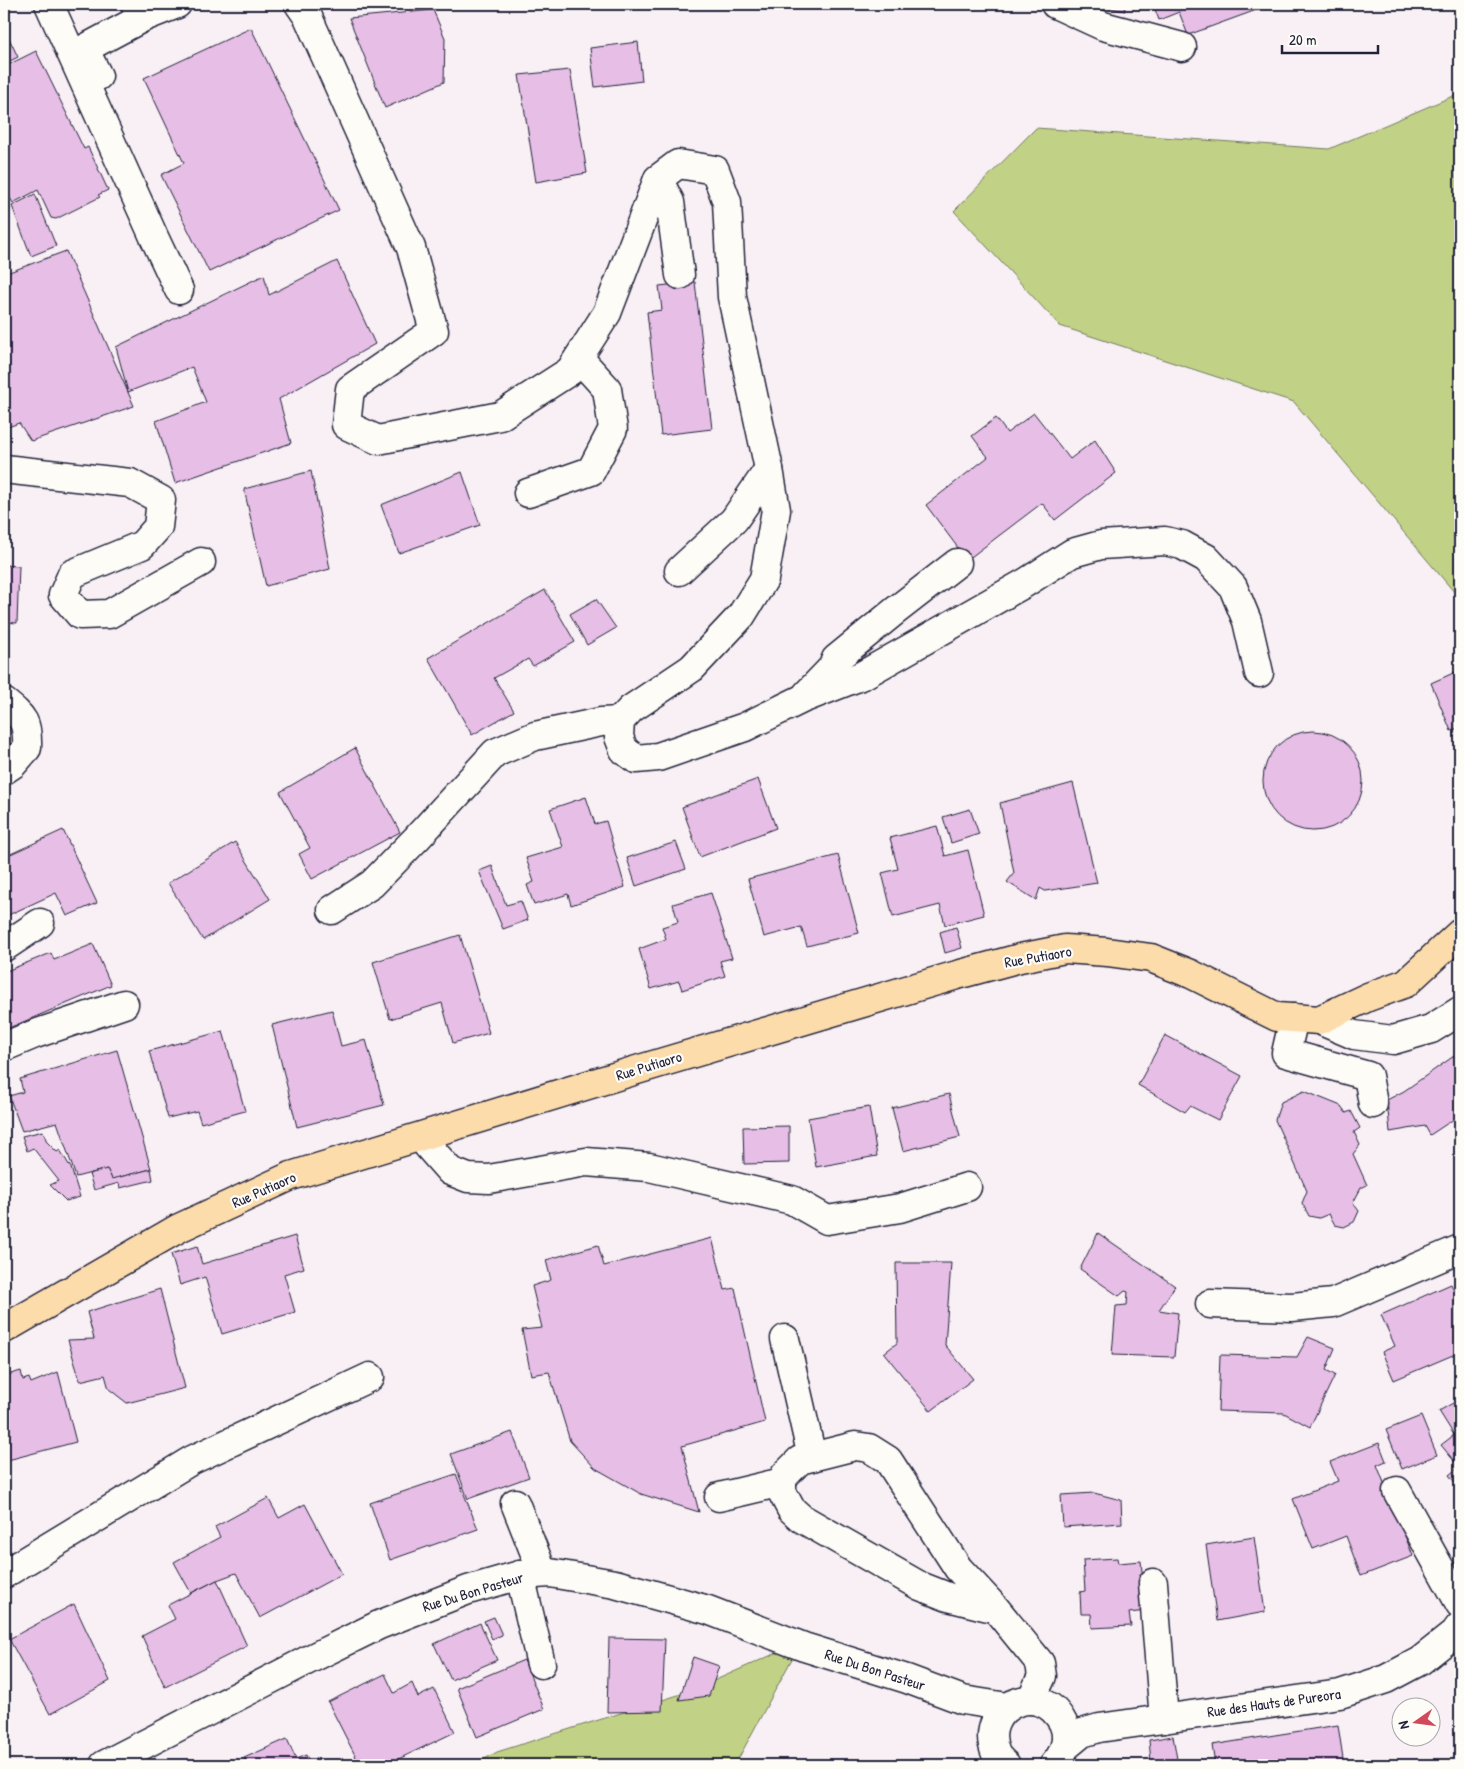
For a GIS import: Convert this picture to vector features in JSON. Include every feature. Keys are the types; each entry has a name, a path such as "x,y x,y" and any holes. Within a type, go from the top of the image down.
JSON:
{"main road":[{"path":"1307,1019 1406,983 1460,933"},
{"name":"Rue Putiaoro","path":"4,1329 179,1228 291,1176 640,1069 1020,958 1065,949 1151,958 1191,974 1277,1017 1307,1019"}],"street":[{"path":"49,4 179,290"},
{"path":"127,135 84,49 140,10 177,4"},
{"path":"299,4 308,17 411,248 434,331 350,389 346,425 378,440 500,416 570,371 607,312 658,179 678,164 715,170 727,202 732,297 776,510 764,579 741,616 692,668 631,709 620,721 619,738 624,750 636,759 658,757 745,727 802,699 863,675 1026,583 1072,553 1101,545 1165,541 1182,545 1206,558 1234,587 1247,621 1259,673"},
{"path":"1056,4 1103,26 1182,47"},
{"path":"658,179 670,202 680,275"},
{"path":"528,493 591,471 613,429 607,389 579,358"},
{"path":"4,469 130,483 161,500 158,527 142,545 72,574 63,594 80,615 109,614 201,562"},
{"path":"679,571 734,520 769,469"},
{"path":"802,699 832,668 836,659 957,563"},
{"path":"4,702 18,713 28,730 27,748 13,764 4,770"},
{"path":"332,910 372,884 496,753 535,736 600,722 620,721"},
{"path":"4,947 40,923"},
{"path":"4,1047 35,1034 124,1004"},
{"path":"1373,1104 1368,1076 1286,1053 1307,1019 1354,1035 1393,1040 1431,1029 1460,1011"},
{"path":"424,1136 428,1146 450,1171 468,1178 489,1179 586,1162 649,1167 792,1200 827,1220 900,1208 967,1187"},
{"path":"1210,1304 1292,1308 1332,1303 1460,1249"},
{"path":"785,1339 812,1457"},
{"path":"4,1574 192,1460 370,1377"},
{"path":"996,1608 948,1597 920,1586 801,1518 791,1508 782,1492 784,1475 800,1460 855,1446 869,1448 888,1460 958,1568 996,1608 1040,1664 1042,1676 1019,1703 1000,1714 994,1724 992,1735 996,1754 1006,1765"},
{"path":"719,1497 782,1482"},
{"path":"1397,1490 1460,1604"},
{"path":"514,1503 538,1561 527,1574 541,1664"},
{"name":"Rue Du Bon Pasteur","path":"104,1765 378,1625 468,1590 527,1574 550,1573 615,1584 708,1610 804,1647 907,1679 963,1700 1046,1703 1058,1713 1099,1728"},
{"path":"1154,1583 1164,1719"},
{"name":"Rue des Hauts de Pureora","path":"1099,1728 1340,1694 1386,1679 1420,1661 1454,1634 1460,1626"},
{"path":"963,1700 992,1735"},
{"path":"1058,1713 1066,1729 1060,1756"},
{"path":"1060,1756 1082,1733 1099,1728"}],"green space":[{"path":"1460,93 1460,599 1294,402 1060,326 954,211 1036,128 1329,149"},
{"path":"801,1642 735,1765 474,1765 497,1752 691,1691"}],"building":[{"path":"1092,4 1124,4 1125,11"},
{"path":"1153,4 1261,4 1262,8 1188,35 1179,12 1159,20"},
{"path":"433,10 445,38 444,82 385,108 349,18"},
{"path":"251,28 339,210 209,272 161,175 184,163 144,78"},
{"path":"4,31 18,57 4,64"},
{"path":"638,42 642,81 595,87 590,48"},
{"path":"36,51 84,149 88,147 108,190 98,195 100,197 56,219 51,218 38,190 13,203 4,188 4,67"},
{"path":"570,70 587,173 536,182 519,75"},
{"path":"35,194 56,246 31,256 12,206"},
{"path":"66,251 134,406 31,441 19,423 8,427 9,435 4,437 4,274"},
{"path":"337,261 375,344 279,399 291,443 175,483 156,421 206,402 192,367 128,392 116,347 264,275 269,295"},
{"path":"695,282 712,429 661,435 647,312 662,310 659,286"},
{"path":"1034,413 1070,459 1095,440 1116,473 1055,520 1042,503 967,560 926,505 988,457 972,436 996,418 1007,433"},
{"path":"311,471 330,569 266,586 244,489"},
{"path":"462,472 480,525 399,553 381,505"},
{"path":"4,565 19,566 17,623 4,622"},
{"path":"545,590 575,642 533,666 528,659 494,678 514,711 472,735 428,658"},
{"path":"596,599 616,628 587,645 570,614"},
{"path":"1460,670 1460,727 1451,731 1431,683"},
{"path":"1303,731 1323,731 1332,734 1349,745 1360,762 1363,771 1363,791 1360,800 1349,817 1332,828 1323,831 1303,831 1285,823 1271,809 1263,791 1263,771 1271,753 1285,739"},
{"path":"355,748 400,832 312,879 299,854 310,848 280,792"},
{"path":"758,779 776,828 700,857 682,807"},
{"path":"1073,783 1097,883 1045,891 1040,888 1036,900 1007,882 1014,873 1000,803"},
{"path":"586,797 595,824 606,821 625,887 571,905 568,894 534,905 527,885 534,882 526,858 563,847 550,809"},
{"path":"970,809 979,834 951,843 943,817"},
{"path":"937,826 945,856 968,850 984,915 945,925 940,905 893,917 882,873 898,869 890,838"},
{"path":"63,830 97,903 67,916 56,893 4,917 4,857"},
{"path":"235,842 270,899 203,940 168,883"},
{"path":"676,842 686,869 636,886 627,858"},
{"path":"838,855 859,933 807,946 801,927 764,937 748,879"},
{"path":"492,866 506,905 521,901 528,920 503,929 479,871"},
{"path":"711,893 732,958 720,961 725,976 682,990 679,981 651,989 639,949 666,939 662,927 678,922 673,904"},
{"path":"956,927 962,948 945,953 940,932"},
{"path":"460,935 489,1033 453,1043 442,1003 390,1019 373,962"},
{"path":"93,944 111,985 4,1030 4,972 51,953 54,960"},
{"path":"332,1010 341,1046 366,1040 384,1105 297,1127 272,1025"},
{"path":"223,1031 245,1111 201,1123 197,1111 168,1118 149,1051"},
{"path":"1165,1035 1242,1076 1218,1120 1190,1106 1185,1112 1138,1085"},
{"path":"117,1050 151,1169 112,1179 107,1169 76,1177 57,1122 22,1131 9,1096 23,1092 20,1079"},
{"path":"1454,1056 1460,1066 1460,1115 1430,1135 1425,1126 1390,1132 1387,1100 1404,1091"},
{"path":"1304,1091 1341,1106 1346,1113 1351,1111 1360,1128 1354,1132 1360,1145 1353,1154 1367,1185 1361,1188 1353,1203 1359,1211 1354,1222 1344,1227 1335,1225 1329,1214 1319,1218 1309,1216 1302,1203 1307,1191 1275,1120 1281,1102"},
{"path":"949,1094 960,1137 903,1151 892,1108"},
{"path":"869,1107 877,1156 816,1167 808,1118"},
{"path":"789,1126 789,1163 744,1164 743,1127"},
{"path":"43,1131 47,1142 57,1152 60,1150 71,1168 80,1197 66,1201 50,1185 59,1181 33,1148 27,1151 22,1136"},
{"path":"107,1169 112,1179 151,1169 153,1180 120,1188 119,1183 94,1190 89,1174"},
{"path":"1098,1233 1175,1286 1159,1310 1178,1313 1174,1357 1112,1355 1116,1306 1127,1305 1128,1292 1125,1291 1119,1296 1080,1269"},
{"path":"295,1236 304,1268 284,1274 295,1312 222,1334 205,1277 180,1285 171,1254 197,1246 202,1264"},
{"path":"712,1238 725,1290 735,1288 765,1422 682,1446 699,1512 641,1494 595,1468 570,1441 549,1372 531,1375 522,1330 542,1328 532,1286 551,1280 546,1260 598,1245 604,1266"},
{"path":"896,1263 951,1263 945,1345 973,1379 931,1411 884,1353 897,1343"},
{"path":"1451,1284 1460,1303 1460,1352 1394,1380 1382,1352 1395,1346 1381,1315"},
{"path":"160,1289 185,1388 127,1403 109,1389 105,1375 80,1381 68,1340 94,1339 87,1312"},
{"path":"1308,1337 1335,1348 1326,1370 1335,1375 1310,1427 1284,1413 1218,1411 1220,1355 1297,1357"},
{"path":"21,1371 23,1380 29,1378 31,1383 58,1372 76,1442 4,1461 4,1376"},
{"path":"1460,1399 1460,1489 1449,1475 1459,1467 1441,1445 1454,1435 1439,1411"},
{"path":"1421,1416 1437,1455 1402,1469 1386,1430"},
{"path":"512,1432 529,1477 468,1499 451,1454"},
{"path":"1379,1443 1386,1461 1377,1465 1413,1556 1361,1576 1346,1536 1313,1549 1293,1499 1338,1481 1330,1462"},
{"path":"456,1474 478,1529 390,1560 370,1503"},
{"path":"1094,1493 1121,1500 1122,1523 1063,1527 1061,1495"},
{"path":"268,1498 279,1518 305,1504 342,1574 260,1618 236,1573 191,1593 174,1562 220,1537 215,1527"},
{"path":"1254,1537 1265,1612 1217,1621 1206,1545"},
{"path":"1117,1558 1118,1563 1141,1561 1146,1611 1129,1613 1131,1626 1092,1628 1091,1614 1081,1614 1080,1592 1085,1591 1083,1560"},
{"path":"217,1580 247,1646 165,1687 142,1636 175,1619 168,1605"},
{"path":"74,1604 110,1681 50,1714 9,1639"},
{"path":"494,1617 502,1635 492,1639 484,1621"},
{"path":"480,1623 497,1660 451,1680 434,1644"},
{"path":"609,1638 665,1639 662,1711 607,1712"},
{"path":"693,1657 719,1666 709,1696 679,1700"},
{"path":"524,1660 544,1709 477,1737 457,1688"},
{"path":"385,1674 394,1693 412,1683 418,1697 434,1689 455,1732 386,1765 360,1765 328,1702"},
{"path":"1338,1725 1344,1765 1215,1765 1212,1745"},
{"path":"1173,1736 1178,1765 1128,1765 1151,1762 1149,1740"},
{"path":"287,1739 296,1759 306,1755 311,1765 247,1765 244,1758"}]}
